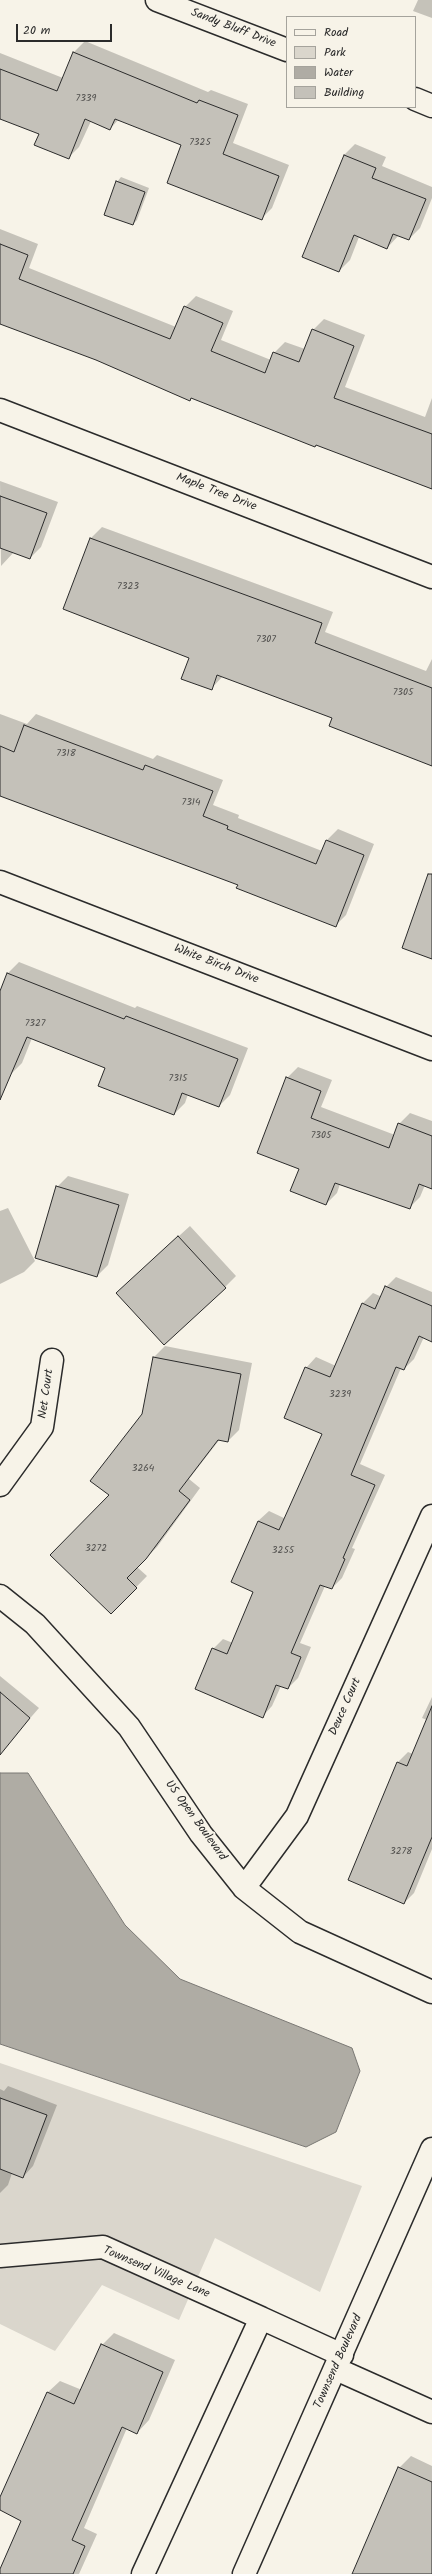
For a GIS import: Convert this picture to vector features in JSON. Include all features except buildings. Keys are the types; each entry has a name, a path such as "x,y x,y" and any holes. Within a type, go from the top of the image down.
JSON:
{"street":[{"name":"Sandy Bluff Drive","path":"157,0 286,50"},
{"path":"416,99 432,106"},
{"name":"Maple Tree Drive","path":"0,410 432,577"},
{"name":"White Birch Drive","path":"0,882 432,1049"},
{"name":"Net Court","path":"0,1485 42,1427 52,1360"},
{"name":"Deuce Court","path":"244,1888 297,1816 432,1516"},
{"name":"US Open Boulevard","path":"0,1596 35,1624 129,1727 202,1834 244,1888 300,1932 432,1992"},
{"name":"Townsend Boulevard","path":"244,2574 432,2149"},
{"name":"Townsend Village Lane","path":"0,2256 102,2248 261,2318 432,2412"},
{"path":"143,2574 261,2318"}],"green space":[{"path":"0,2063 362,2186 320,2292 215,2238 179,2320 102,2285 55,2351 0,2324"}],"water":[{"path":"0,1773 28,1773 125,1925 180,1979 352,2048 360,2071 336,2132 306,2147 0,2044"}]}
